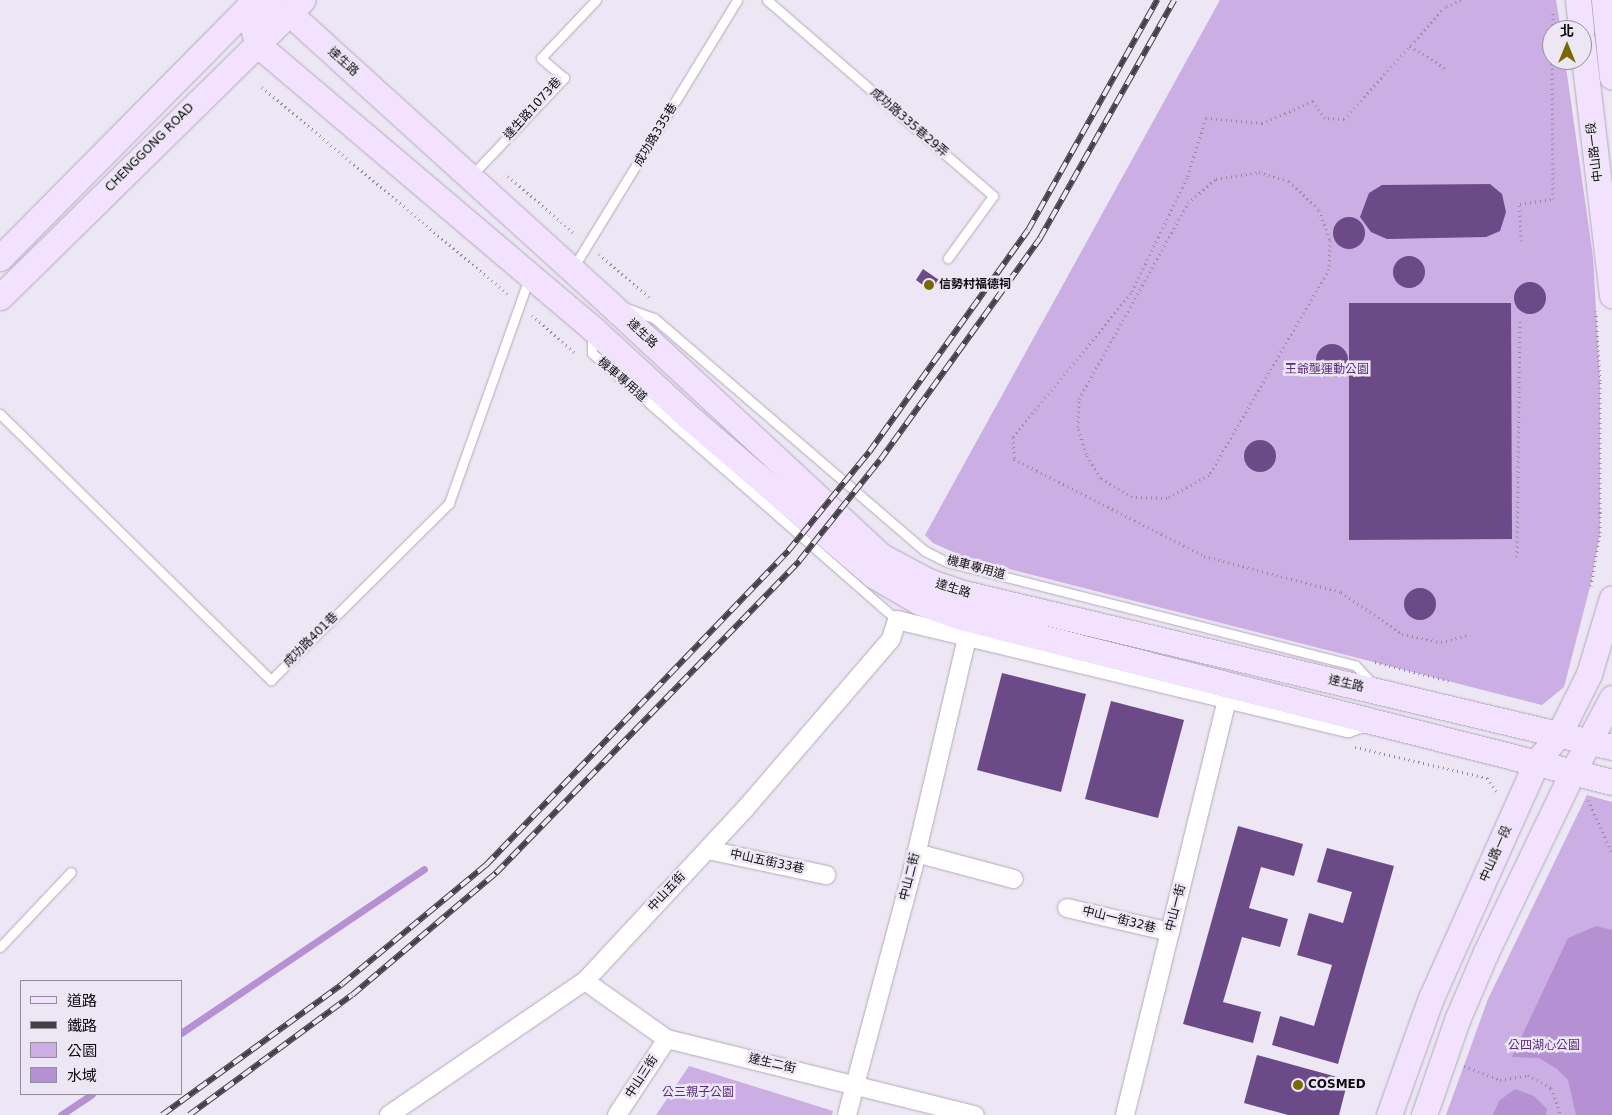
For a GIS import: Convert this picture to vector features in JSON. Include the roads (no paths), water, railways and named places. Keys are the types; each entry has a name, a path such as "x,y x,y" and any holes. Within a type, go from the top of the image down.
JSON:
{"street":[{"path":"1578,0 1580,20"},
{"path":"1604,0 1611,66"},
{"path":"246,2 296,7"},
{"path":"246,2 257,44"},
{"path":"0,258 246,2"},
{"name":"CHENGGONG ROAD","path":"0,297 296,7"},
{"name":"達生路","path":"296,7 470,177 609,303 881,556 928,581 963,593 1600,744"},
{"name":"達生路","path":"257,44 592,329 691,419 873,575 919,602 961,617 1373,720 1536,763 1578,781 1612,782"},
{"path":"1592,56 1611,66"},
{"name":"中山路一段","path":"1585,70 1604,300"},
{"name":"中山路一段","path":"1389,1115 1430,998 1536,763 1560,734 1589,674 1600,596"},
{"path":"897,620 1348,728 1373,720"},
{"name":"中山五街","path":"389,1115 585,981 708,850 891,639 897,620"},
{"name":"中山二街","path":"847,1115 916,853 967,638"},
{"path":"1424,1115 1457,1020 1486,952 1578,781 1600,744 1612,698"},
{"name":"中山一街","path":"1125,1115 1227,700"},
{"name":"中山五街33巷","path":"708,850 826,875"},
{"path":"916,853 1014,879"},
{"name":"中山一街32巷","path":"1067,908 1170,932"},
{"name":"達生二街","path":"585,981 667,1039 975,1115"},
{"name":"中山三街","path":"617,1115 667,1039"}],"lane":[{"name":"達生路1073巷","path":"470,177 564,78 541,58 596,0"},
{"name":"成功路335巷","path":"572,270 737,0"},
{"name":"成功路335巷29弄","path":"767,0 993,196 948,258"},
{"name":"成功路401巷","path":"0,414 271,680 449,503 530,276"},
{"name":"機車專用道","path":"609,303 654,318 926,551 947,562 1355,665 1380,692"},
{"name":"機車專用道","path":"592,329 592,353 897,620"},
{"path":"0,947 72,872"}],"water":[{"path":"1596,926 1612,930 1612,1115 1576,1115 1568,1080 1557,1069 1539,1058 1512,1057 1568,938"},
{"path":"1515,1089 1534,1096 1547,1109 1546,1115 1493,1115 1499,1101"}],"waterway":[{"path":"182,1032 424,869"},
{"path":"61,1115 91,1095"}],"railway":[{"path":"162,1115 342,984 486,865 788,551 869,452 1028,230 1157,0"},
{"path":"189,1115 352,995 496,873 799,561 880,460 1040,238 1174,0"}],"place":[{"name":"信勢村福德祠","path":"929,285"},
{"name":"COSMED","path":"1298,1085"}],"park label":[{"name":"王爺壟運動公園","path":"1327,370"},
{"name":"公四湖心公園","path":"1544,1046"},
{"name":"公三親子公園","path":"698,1093"}]}
